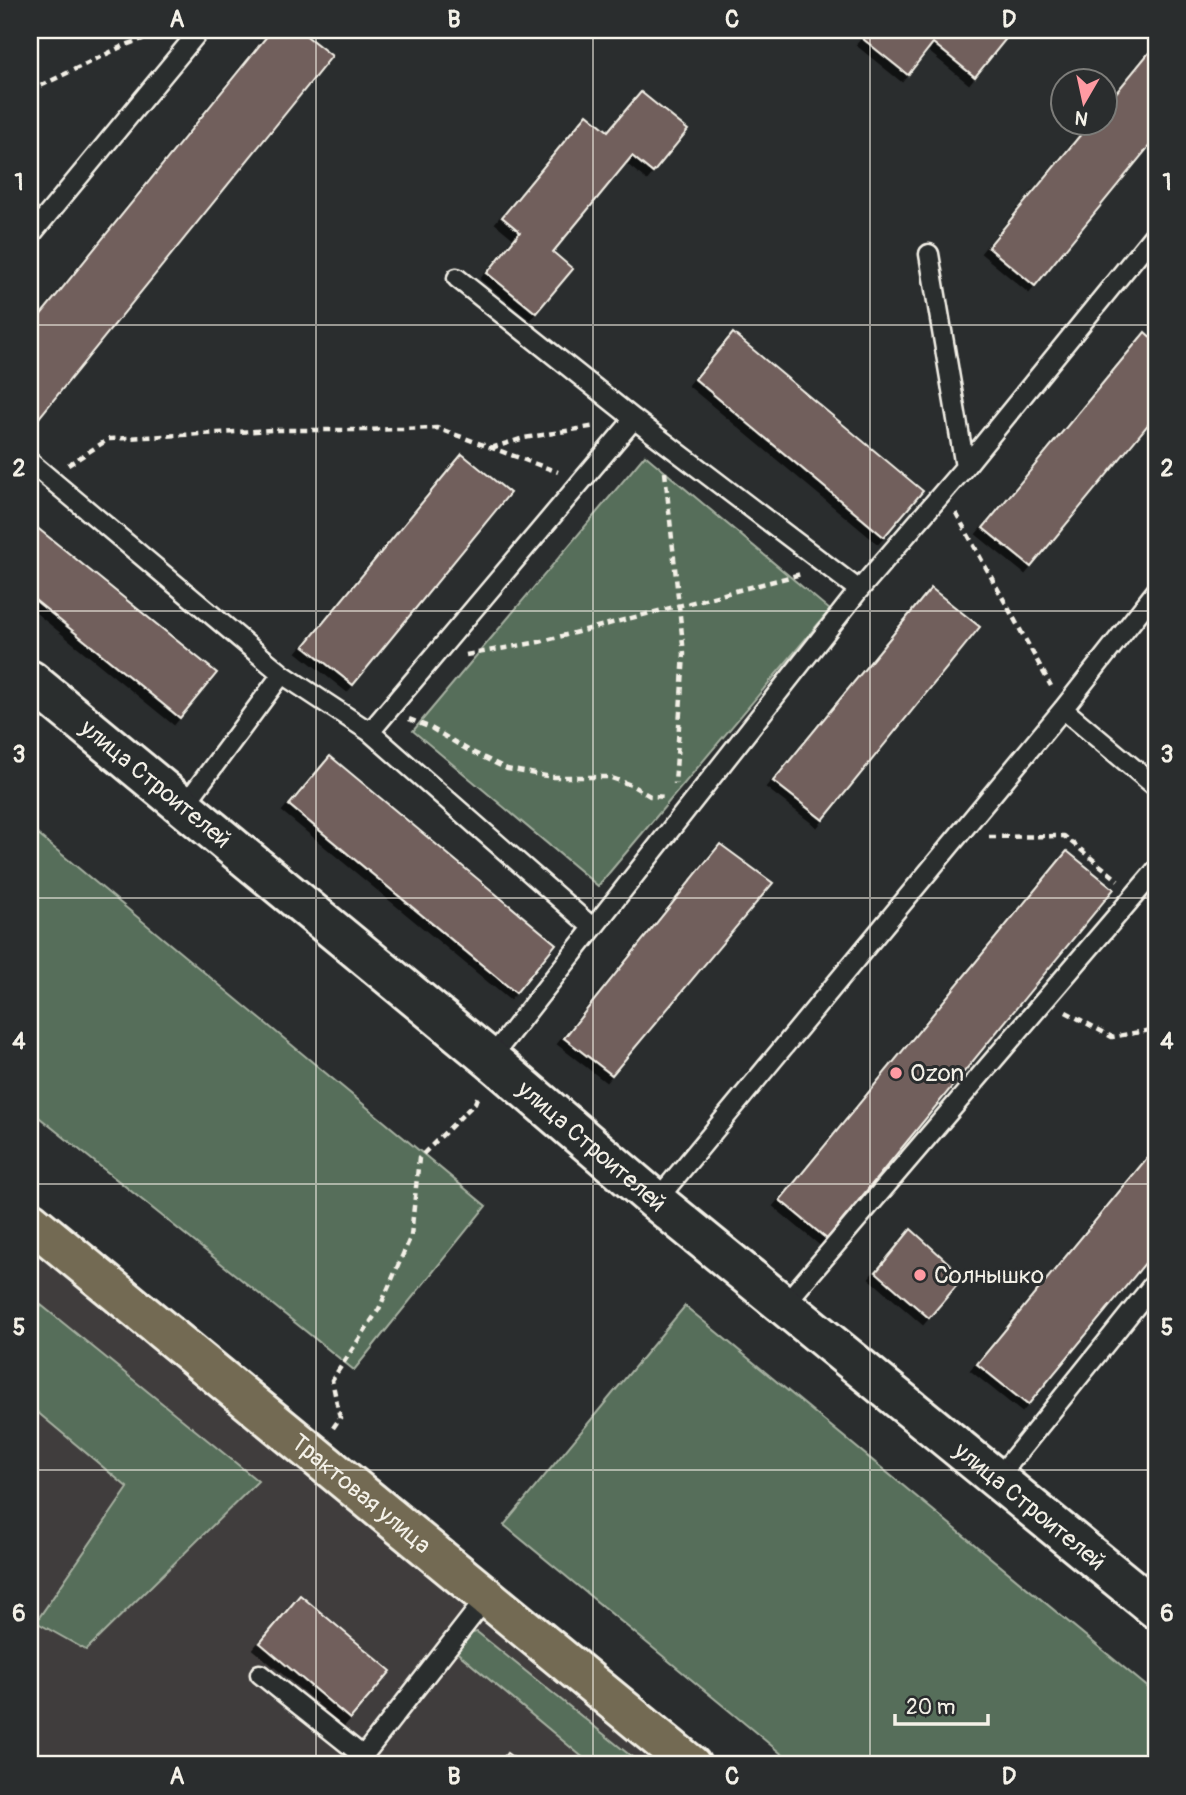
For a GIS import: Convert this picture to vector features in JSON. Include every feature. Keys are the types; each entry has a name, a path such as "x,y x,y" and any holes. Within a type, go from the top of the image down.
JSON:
{"main road":[{"name":"улица Строителей","path":"30,680 490,1059 656,1201 1156,1609"},
{"name":"Трактовая улица","path":"30,1221 691,1765"}],"lane":[{"path":"30,236 200,30"},
{"path":"490,1059 859,590 965,467 1156,232"},
{"path":"929,254 965,467"},
{"path":"457,278 634,419 859,590"},
{"path":"370,732 634,419"},
{"path":"30,462 282,674 370,732 593,928"},
{"path":"656,1201 1063,709 1156,591"},
{"path":"184,806 282,674"},
{"path":"1063,709 1156,788"},
{"path":"784,1305 1156,870"},
{"path":"996,1480 1156,1281"},
{"path":"260,1674 363,1756 487,1597"}],"path":[{"path":"30,91 123,46 168,30"},
{"path":"491,448 524,438 634,419"},
{"path":"48,478 109,439 273,430 438,428 582,481"},
{"path":"662,439 684,654 673,827"},
{"path":"944,491 1063,709"},
{"path":"429,662 539,642 829,566"},
{"path":"383,716 406,717 507,769 552,777 609,777 650,796 674,797"},
{"path":"956,838 1064,836 1135,895"},
{"path":"1045,1000 1112,1037 1156,1029"},
{"path":"313,1455 340,1418 332,1380 379,1309 411,1236 419,1158 475,1103 490,1059"}],"shaded area":[{"path":"30,1245 500,1633 657,1765 30,1765"}],"green space":[{"path":"645,455 830,610 598,886 413,731"},
{"path":"30,828 486,1206 354,1370 30,1110"},
{"path":"30,1296 258,1481 86,1650 36,1622 128,1488 30,1406"},
{"path":"685,1306 1156,1694 1156,1765 795,1765 504,1525"},
{"path":"477,1632 642,1765 592,1765 442,1640"}],"building":[{"path":"272,30 299,30 332,56 30,429 30,328"},
{"path":"871,30 1013,30 975,77 933,43 908,75 863,39"},
{"path":"1156,44 1156,138 1035,286 988,247 1079,136 1120,136 1120,88"},
{"path":"641,92 688,130 653,173 632,156 553,252 573,269 536,313 487,273 520,232 502,217 587,114 608,131"},
{"path":"1145,332 1156,342 1156,415 1031,567 983,528"},
{"path":"733,333 923,491 884,537 695,379"},
{"path":"462,454 510,493 353,685 304,646"},
{"path":"30,522 217,673 180,718 30,596"},
{"path":"931,588 980,627 823,820 773,781"},
{"path":"330,756 556,944 516,993 289,805"},
{"path":"720,844 773,883 612,1075 564,1038"},
{"path":"1067,851 1114,889 827,1239 780,1200"},
{"path":"1156,1147 1156,1250 1028,1405 977,1364"},
{"name":"Солнышко","path":"911,1229 964,1277 929,1318 876,1272"},
{"path":"300,1595 391,1671 350,1719 260,1643"},
{"path":"507,1753 524,1765 498,1765"}],"place":[{"name":"Ozon","path":"896,1073"},
{"name":"Солнышко","path":"920,1275"}]}
